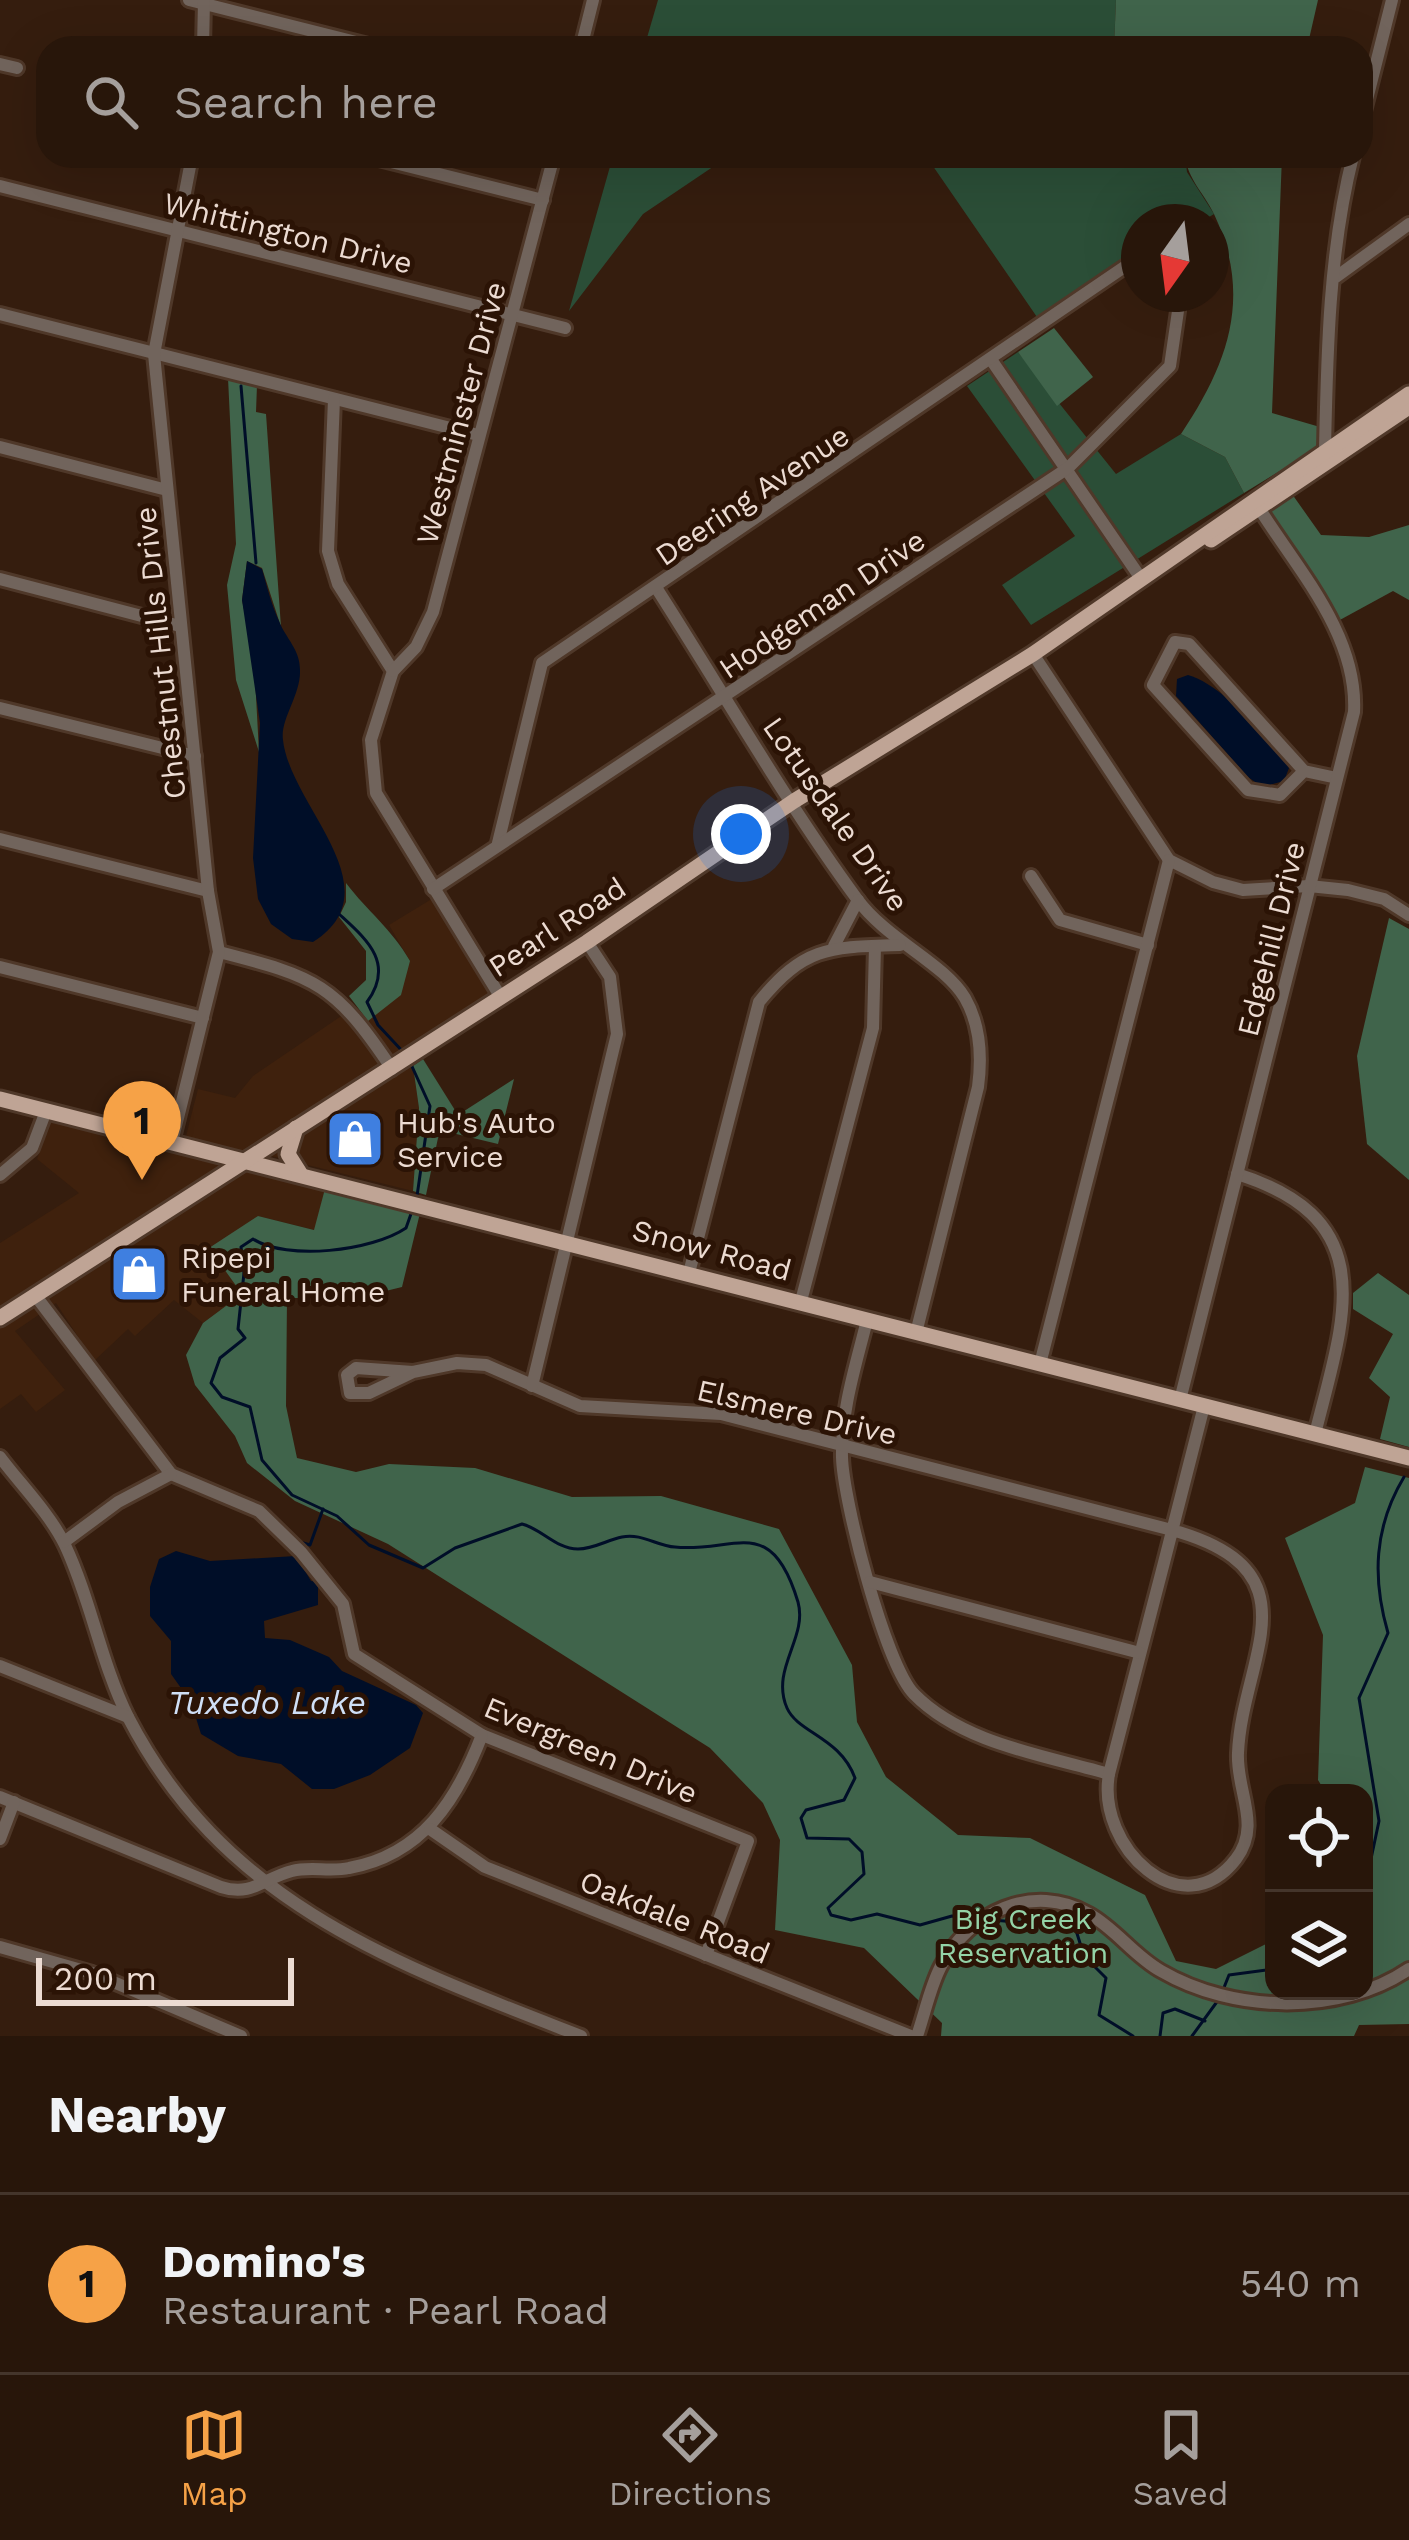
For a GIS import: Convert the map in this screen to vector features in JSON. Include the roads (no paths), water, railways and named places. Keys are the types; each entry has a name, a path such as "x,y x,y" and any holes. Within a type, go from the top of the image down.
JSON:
{"main road":[{"name":"Pearl Road","path":"0,1318 587,942 794,802 1033,654 1142,580 1150,568 1409,394"},
{"name":"Pearl Road","path":"1142,580 1156,578 1409,407"},
{"name":"Snow Road","path":"0,1099 1409,1458"},
{"path":"298,1125 288,1148 300,1173"},
{"path":"190,1147 204,1169 193,1192"}],"street":[{"path":"188,0 334,36"},
{"path":"584,36 593,0"},
{"path":"1373,75 1392,0"},
{"path":"203,36 204,2"},
{"path":"0,64 17,68"},
{"name":"Chestnut Hills Drive","path":"172,1142 219,952 179,626 154,354 190,168"},
{"path":"416,168 543,200"},
{"name":"Westminster Drive","path":"500,996 376,793 371,740 393,671 416,646 433,612 551,168"},
{"path":"1325,449 1328,314 1336,277 1341,203 1350,168"},
{"name":"Whittington Drive","path":"0,186 565,328"},
{"path":"1336,277 1409,224"},
{"name":"Deering Avenue","path":"497,844 542,663 657,590 1121,269"},
{"name":"Hodgeman Drive","path":"434,889 1068,468 1170,365 1178,312"},
{"path":"0,314 478,435"},
{"path":"992,361 1142,580"},
{"path":"334,399 328,551 338,584 393,671"},
{"path":"0,447 167,490"},
{"name":"Edgehill Drive","path":"1180,1400 1354,712 1351,664 1339,634 1259,508"},
{"path":"0,580 179,626"},
{"name":"Lotusdale Drive","path":"657,590 858,900 900,945 948,977 964,998 982,1059 916,1333"},
{"path":"1304,771 1280,795 1249,790 1153,685 1175,642 1189,644 1304,771 1337,778"},
{"path":"1033,654 1169,860 1213,882 1243,890 1309,886 1384,899 1409,915"},
{"path":"0,708 195,756"},
{"path":"0,839 208,891"},
{"path":"1040,1364 1169,860"},
{"path":"1031,876 1060,920 1148,945"},
{"path":"834,946 858,900"},
{"path":"532,1386 617,1034 610,977 587,942"},
{"path":"688,1273 759,1002 780,976 834,946 900,945"},
{"path":"801,1301 873,1028 875,946"},
{"path":"219,952 290,970 327,988 403,1061"},
{"path":"0,967 202,1018"},
{"path":"0,1175 32,1148 46,1111"},
{"path":"1237,1174 1299,1199 1344,1270 1346,1312 1315,1434"},
{"name":"Evergreen Drive","path":"35,1295 171,1474 259,1511 343,1604 354,1654 482,1735 748,1841 706,1955"},
{"path":"867,1321 846,1403 842,1445 886,1644 912,1693 967,1732 1109,1774 1204,1406"},
{"name":"Elsmere Drive","path":"413,1372 362,1395 350,1393 345,1384 346,1375 356,1368 413,1372 472,1363 580,1406 703,1411 1172,1530 1226,1553 1246,1573 1262,1607 1264,1642 1238,1755 1248,1832 1243,1849 1218,1876 1187,1884 1152,1874 1113,1830 1106,1804 1109,1774"},
{"path":"0,1456 64,1542 128,1717 184,1801 268,1884 367,1949 581,2036"},
{"path":"64,1542 118,1502 171,1474"},
{"path":"870,1582 1141,1653"},
{"path":"0,1666 128,1717"},
{"path":"0,1797 221,1888 245,1892 292,1871 364,1865 430,1829 456,1794 482,1735"},
{"path":"0,1839 14,1802"},
{"name":"Oakdale Road","path":"430,1829 485,1868 914,2036"},
{"path":"914,2036 939,1969 968,1929 989,1914 1030,1901 1064,1903 1096,1917 1163,1972 1240,1999 1338,2000 1409,1969"},
{"path":"0,1947 92,1973 241,2036"}],"water":[{"path":"247,561 262,569 276,615 298,656 299,679 283,740 302,792 342,872 344,897 336,921 313,942 292,939 271,924 258,899 253,858 260,723 242,600"},
{"path":"1188,675 1230,700 1259,728 1289,768 1284,781 1262,787 1248,777 1176,696 1177,679"},
{"name":"Tuxedo Lake","path":"176,1551 210,1561 296,1556 311,1581 318,1582 318,1605 264,1621 265,1638 290,1640 329,1657 342,1671 416,1705 423,1713 410,1748 370,1775 334,1789 312,1789 281,1764 238,1756 201,1734 191,1702 171,1674 171,1641 150,1616 150,1587 159,1559"}],"waterway":[{"path":"241,386 256,563"},
{"path":"338,913 374,952 378,975 367,1002 378,1025 405,1054"},
{"path":"410,1062 430,1106 417,1196"},
{"path":"412,1211 406,1228 373,1243 307,1251 253,1239 241,1247 244,1273 238,1329 245,1338 220,1358 211,1383 222,1397 250,1407 262,1460 292,1495 337,1516 369,1545 423,1568 455,1548 522,1524 578,1549 629,1536 675,1547 733,1543 763,1547 776,1556 787,1574 800,1615 783,1680 787,1708 800,1724 840,1753 855,1778 844,1800 806,1810 801,1818 807,1838 849,1839 862,1852 864,1874 828,1908 831,1915 851,1920 877,1914 920,1925 952,1916 977,1919"},
{"path":"1373,1784 1359,1698 1388,1633 1379,1553 1387,1515 1404,1477"},
{"path":"300,1542 310,1545 323,1509"},
{"path":"1373,1784 1379,1821 1373,1849"},
{"path":"993,1920 1075,1927 1084,1956 1106,1978 1099,2015 1133,2036"},
{"path":"1223,1990 1229,1975 1265,1970"},
{"path":"1192,2036 1219,1999"},
{"path":"1160,2036 1163,2013 1175,2009 1205,2021"}],"place":[{"name":"Hub's Auto Service","path":"355,1139"},
{"name":"Domino's","path":"142,1180"},
{"name":"Ripepi Funeral Home","path":"139,1274"}],"park label":[{"name":"Big Creek Reservation","path":"1023,1935"}]}
